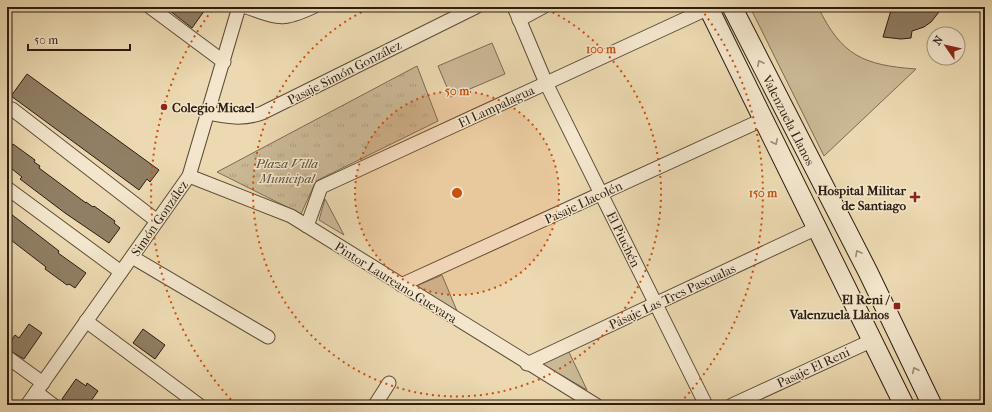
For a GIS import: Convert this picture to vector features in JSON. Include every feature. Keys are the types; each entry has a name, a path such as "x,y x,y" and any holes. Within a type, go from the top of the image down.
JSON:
{"main road":[{"name":"Valenzuela Llanos","path":"732,7 868,272 932,405"},
{"name":"Valenzuela Llanos","path":"709,8 904,405"}],"street":[{"path":"150,7 224,62"},
{"name":"Simón González","path":"27,405 189,176 224,62 239,7"},
{"path":"246,7 282,18 291,17 313,7"},
{"name":"Pasaje Simón González","path":"208,113 235,118 262,114 476,7"},
{"name":"El Piuchén","path":"514,7 546,83 706,405"},
{"path":"519,20 543,7"},
{"name":"El Lampalagua","path":"307,226 321,187 709,8"},
{"path":"12,109 157,221"},
{"name":"Pasaje Llacolén","path":"401,285 764,119"},
{"name":"Pintor Laureano Guevara","path":"189,176 291,216 527,364 596,405"},
{"path":"7,188 121,272"},
{"name":"Pasaje Las Tres Pascualas","path":"527,364 817,228"},
{"path":"132,256 268,337"},
{"path":"86,320 199,405"},
{"name":"Pasaje El Reni","path":"732,405 873,340"},
{"path":"7,357 39,387 53,405"},
{"path":"375,405 389,383"}],"green space":[{"path":"750,7 818,7 836,37 856,55 868,61 882,65 916,69 824,156"},
{"path":"492,43 505,74 451,97 438,66"},
{"name":"Plaza Villa Municipal","path":"417,66 438,121 316,181 301,214 217,172"},
{"path":"325,199 344,235 319,220"},
{"path":"442,275 457,311 414,287"},
{"path":"568,350 587,390 541,363"}],"building":[{"path":"165,7 207,7 192,28"},
{"path":"892,7 943,7 931,22 924,27 912,31 911,38 901,39 883,37"},
{"path":"27,74 159,170 150,182 147,179 139,190 11,96"},
{"path":"7,142 12,146 13,144 35,160 34,162 40,166 39,168 86,203 93,207 94,206 115,221 114,223 120,228 109,243 65,213 20,179 22,177 7,165"},
{"path":"11,214 59,251 58,253 86,273 75,288 69,284 67,285 45,269 46,267 7,237 7,220"},
{"path":"29,324 42,333 24,359 7,349 7,347 15,335 19,338"},
{"path":"143,329 165,345 155,359 133,343"},
{"path":"76,379 86,386 87,383 98,391 88,405 70,405 62,399"}],"place":[{"name":"Colegio Micael","path":"164,107"},
{"name":"Hospital Militar de Santiago","path":"915,197"},
{"name":"El Reni / Valenzuela Llanos","path":"897,306"}]}
